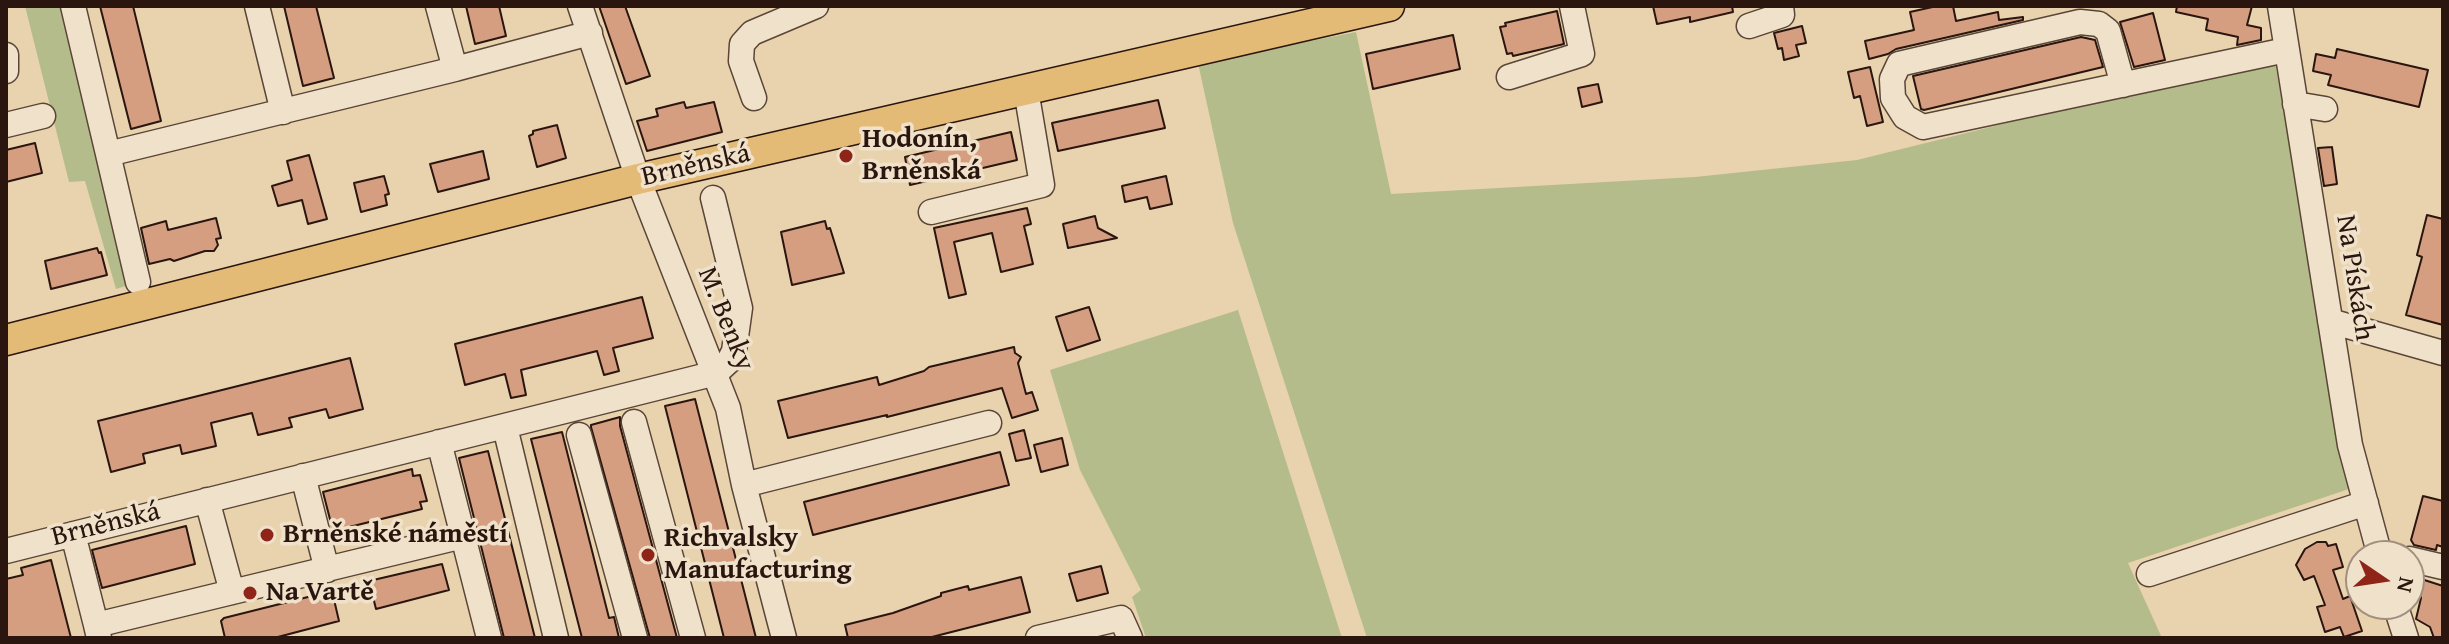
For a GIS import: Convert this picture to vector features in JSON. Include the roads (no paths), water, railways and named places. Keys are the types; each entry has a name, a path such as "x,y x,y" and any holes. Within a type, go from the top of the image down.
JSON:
{"main road":[{"name":"Brněnská","path":"6,340 638,179 1383,7"}],"street":[{"path":"73,6 138,282"},
{"path":"257,6 283,112"},
{"path":"438,6 455,69"},
{"name":"M. Benky","path":"580,6 638,179 728,408 744,485 784,638"},
{"path":"754,98 741,61 742,44 752,33 816,6"},
{"path":"1509,77 1582,54 1572,6"},
{"path":"1749,26 1782,15 1781,6"},
{"name":"Na Pískách","path":"2280,6 2350,445 2366,503 2381,540"},
{"path":"2123,85 2108,31 2099,24 2080,22 1899,64 1892,79 1893,98 1905,117 1923,127 2123,85 2286,50"},
{"path":"108,154 590,33"},
{"path":"6,55 6,71"},
{"path":"931,212 1042,185 1026,90"},
{"path":"2295,104 2325,109"},
{"path":"6,125 43,116"},
{"path":"232,592 207,500 716,373 729,361 734,351 740,308 713,198"},
{"path":"2330,321 2443,353"},
{"path":"634,422 693,638"},
{"path":"744,485 989,423"},
{"path":"505,427 556,638"},
{"path":"579,435 635,638"},
{"path":"439,442 489,638"},
{"path":"303,476 327,570"},
{"name":"Brněnská","path":"6,551 207,500"},
{"path":"2149,574 2366,503"},
{"path":"73,534 98,631 232,592 463,536"},
{"path":"1038,638 1126,628"}],"place":[{"name":"Hodonín, Brněnská","path":"846,156"},
{"name":"Brněnské náměstí","path":"267,535"},
{"name":"Richvalsky Manufacturing","path":"648,555"},
{"name":"Na Vartě","path":"250,593"}]}
